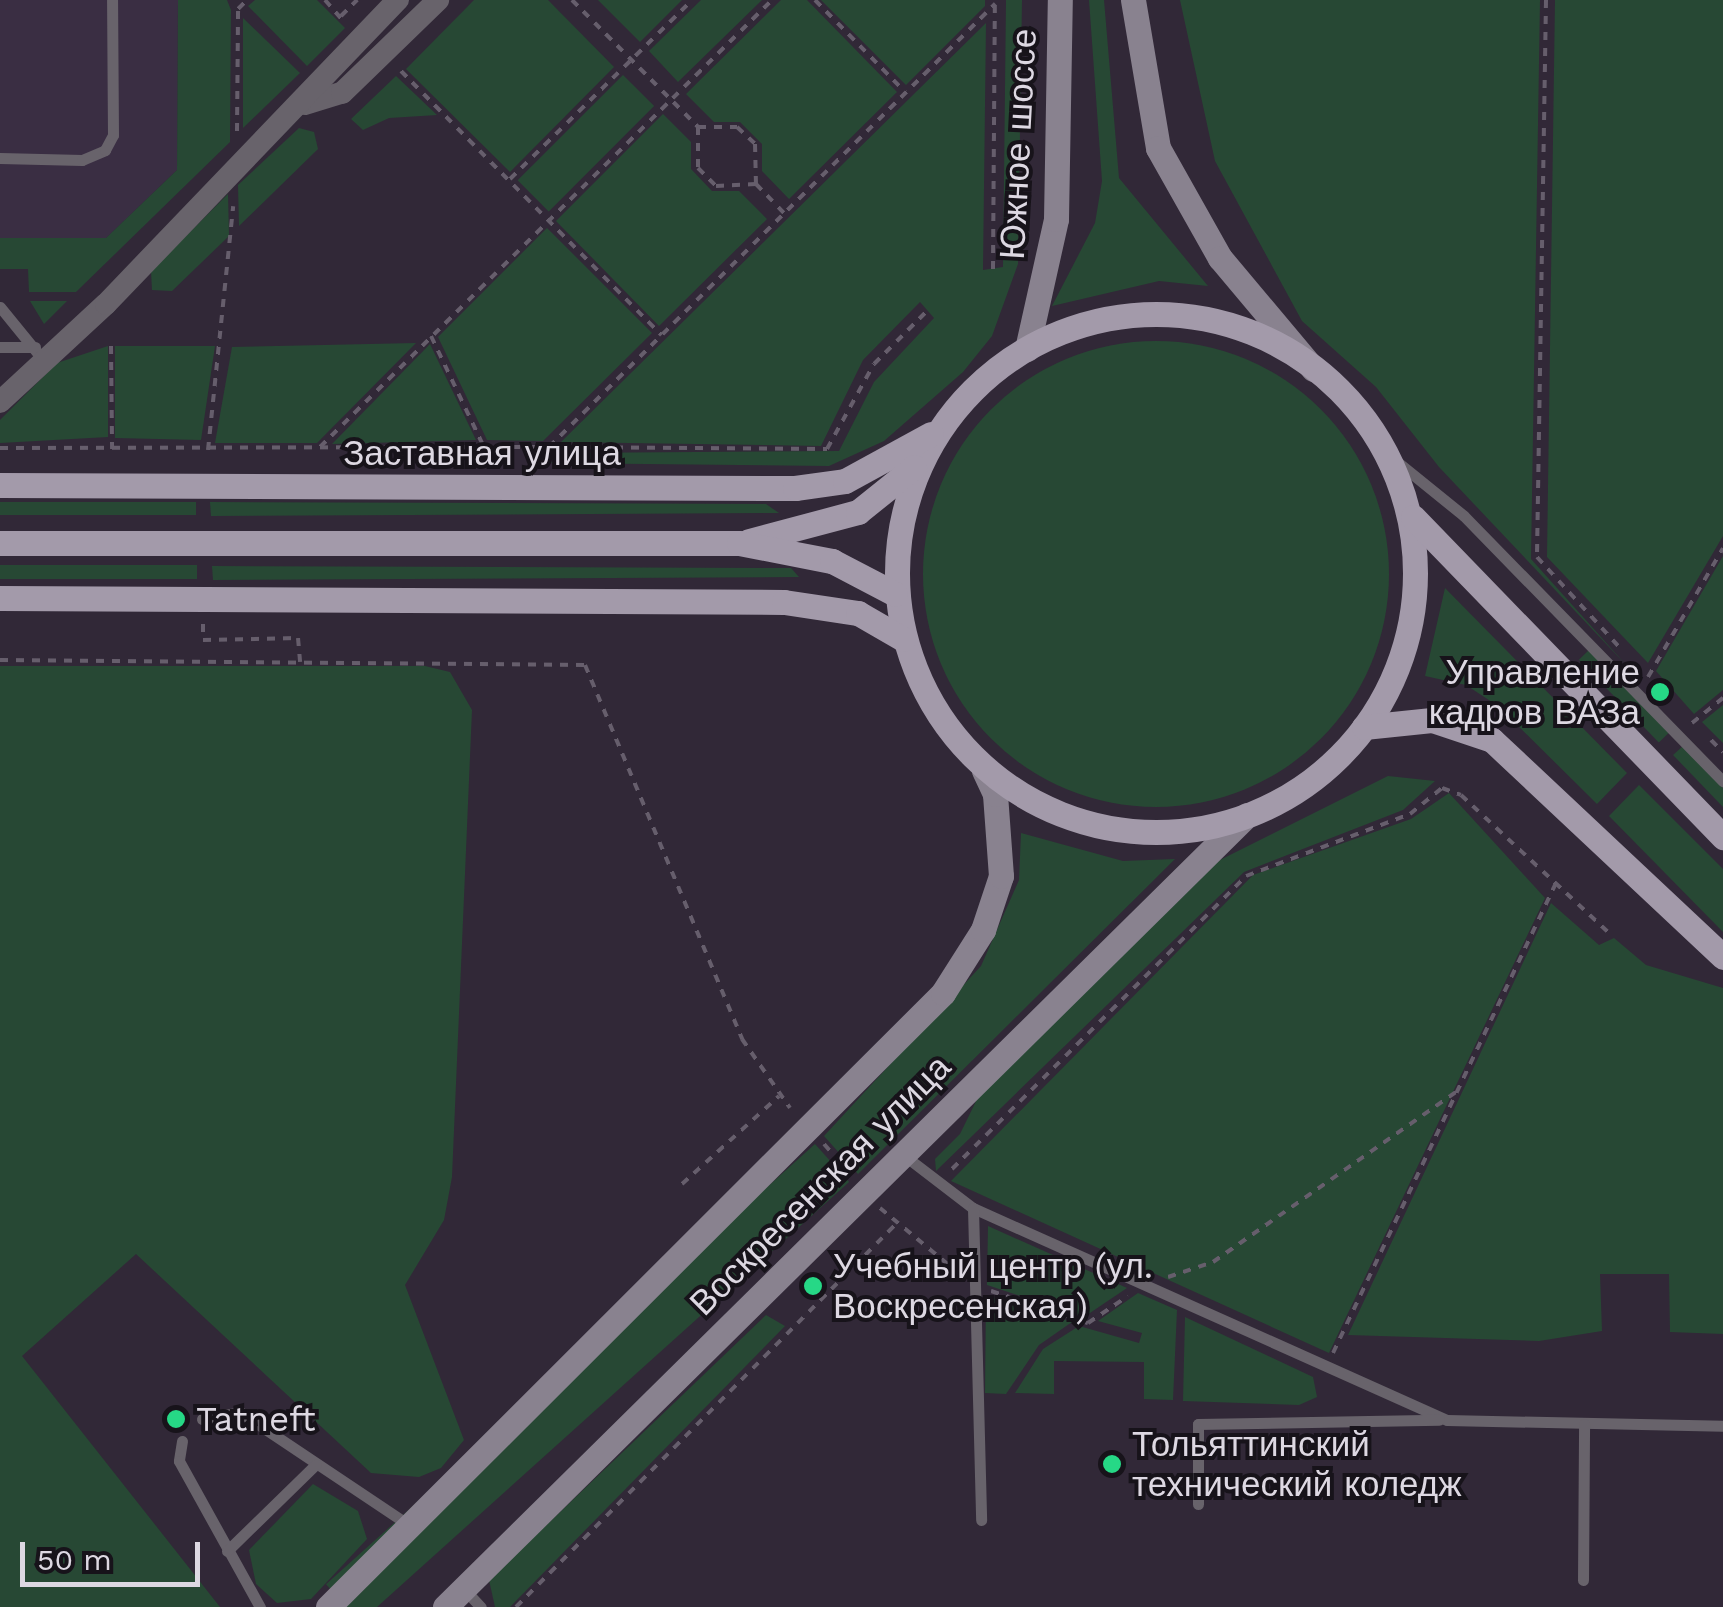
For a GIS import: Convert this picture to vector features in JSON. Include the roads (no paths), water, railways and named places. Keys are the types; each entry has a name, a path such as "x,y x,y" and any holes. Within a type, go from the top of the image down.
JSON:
{"main road":[{"name":"Южное шоссе","path":"1027,349 1056,219 1060,0"},
{"path":"1133,0 1144,99 1172,176 1220,258 1390,456 1414,517 1414,612 1403,656 1364,727 1308,779 1247,815 1190,830 1116,829 1041,806 984,770 932,706 903,639 895,594 904,502 921,462 947,422 1027,349 1099,320 1194,315 1272,342 1313,368"},
{"name":"Заставная улица","path":"0,486 795,488 876,468 947,422"},
{"path":"739,543 858,512 921,462"},
{"path":"1414,517 1723,837"},
{"path":"0,543 739,543 832,562 895,594"},
{"path":"0,598 784,602 858,613 903,639"},
{"path":"1364,727 1432,720 1492,740 1723,957"},
{"name":"Воскресенская улица","path":"328,1607 812,1131 942,993 983,930 1002,842 984,770"},
{"name":"Воскресенская улица","path":"463,1601 864,1190 1247,815"}],"street":[{"path":"0,402 40,354 305,104 398,0"},
{"path":"305,104 342,93 438,0"}],"lane":[{"path":"0,158 82,160 104,150 112,135 112,0"},
{"path":"0,307 40,354"},
{"path":"0,347 40,354"},
{"path":"1390,456 1464,516 1723,781"},
{"path":"902,1153 973,1208 1447,1420"},
{"path":"973,1208 981,1520"},
{"path":"202,1419 240,1412 410,1526"},
{"path":"1198,1504 1198,1424 1447,1420 1723,1426"},
{"path":"1583,1580 1584,1424"},
{"path":"182,1441 179,1461 260,1607"},
{"path":"227,1550 316,1464"}],"place":[{"name":"Управление кадров ВАЗа","path":"1660,692"},
{"name":"Учебный центр (ул. Воскресенская)","path":"813,1286"},
{"name":"Tatneft","path":"176,1419"},
{"name":"Тольяттинский технический коледж","path":"1112,1464"}]}
